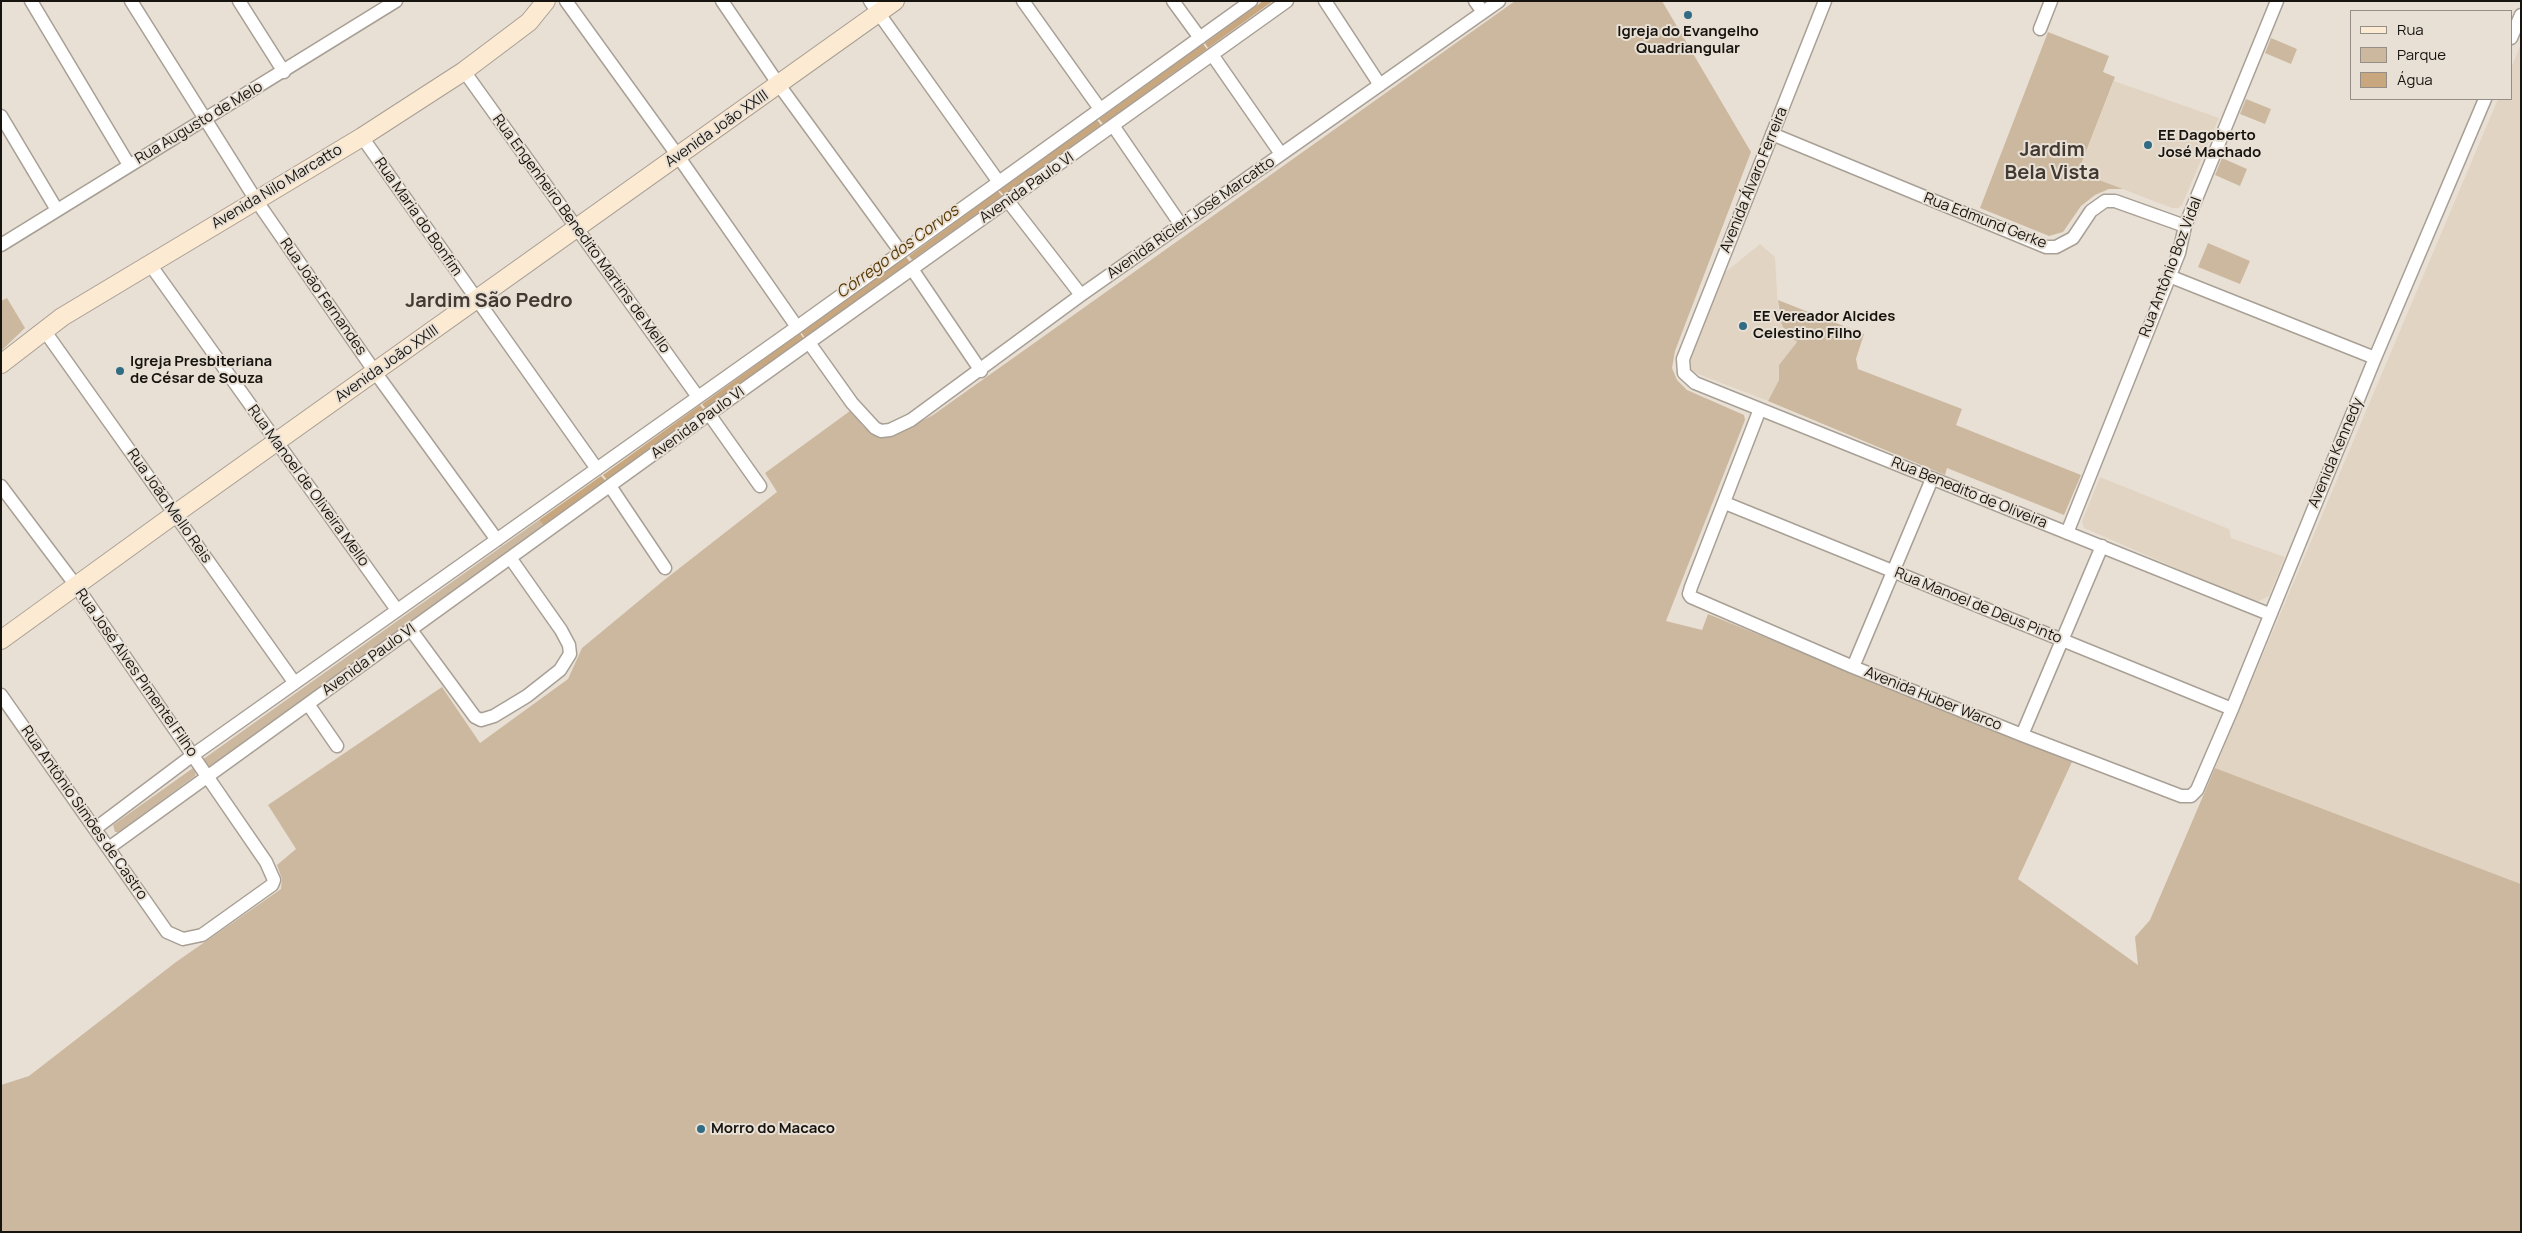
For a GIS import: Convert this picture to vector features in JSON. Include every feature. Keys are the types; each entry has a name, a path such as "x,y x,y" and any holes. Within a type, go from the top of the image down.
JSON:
{"street":[{"path":"31,1 129,165"},
{"name":"Rua João Fernandes","path":"131,1 256,200 375,372 497,540"},
{"path":"239,1 284,72"},
{"name":"Rua Augusto de Melo","path":"1,245 284,72 375,8 396,1"},
{"name":"Avenida Nilo Marcatto","path":"1,364 44,330 149,263 362,137 464,71 530,22 546,1"},
{"path":"566,1 678,156 797,327"},
{"path":"722,1 779,85 900,251"},
{"name":"Avenida João XXIII","path":"1,640 577,227 779,85 874,7 895,1"},
{"path":"1023,1 1100,109"},
{"path":"1173,1 1200,38"},
{"name":"Avenida Paulo VI","path":"96,828 294,682 797,327 900,251 1251,1"},
{"name":"Avenida Paulo VI","path":"110,847 511,559 709,414 1114,127 1287,1"},
{"path":"1325,1 1380,85"},
{"path":"1475,1 1483,12"},
{"name":"Avenida Ricieri José Marcatto","path":"810,344 865,420 882,431 911,420 981,371 1081,295 1499,1"},
{"name":"Avenida Álvaro Ferreira","path":"1683,359 1825,1"},
{"path":"2040,28 2051,1"},
{"name":"Rua Antônio Boz Vidal","path":"2066,532 2179,253 2186,226 2277,1"},
{"path":"874,7 998,181"},
{"path":"2512,36 2521,15"},
{"path":"1213,56 1281,154"},
{"name":"Rua Engenheiro Benedito Martins de Mello","path":"464,71 698,397"},
{"name":"Avenida Kennedy","path":"2181,796 2191,796 2197,790 2232,709 2269,614 2375,358 2485,100"},
{"path":"1,116 57,210"},
{"path":"1114,127 1181,225"},
{"name":"Rua Edmund Gerke","path":"1772,134 2046,247 2056,248 2073,238 2091,211 2105,201 2115,201 2186,226"},
{"name":"Rua Maria do Bonfim","path":"362,137 597,469"},
{"path":"1008,201 1081,295"},
{"name":"Rua Manoel de Oliveira Mello","path":"149,263 397,610"},
{"path":"912,269 981,371"},
{"path":"2169,276 2375,358"},
{"name":"Rua João Mello Reis","path":"44,330 294,682"},
{"name":"Rua Benedito de Oliveira","path":"1683,359 1684,373 1695,383 2269,614"},
{"path":"1725,503 1760,409"},
{"path":"709,414 760,486"},
{"path":"1853,667 1932,479"},
{"name":"Rua José Alves Pimentel Filho","path":"1,486 76,587 193,755 266,862 274,880 267,890 202,935 193,939 175,938 167,932"},
{"path":"610,486 665,568"},
{"name":"Rua Manoel de Deus Pinto","path":"1725,503 2232,709"},
{"name":"Avenida Huber Warco","path":"1725,503 1689,594 1696,601 1853,667 2181,796"},
{"path":"2022,734 2102,546"},
{"path":"411,630 469,712 481,720 494,716 560,670 570,654 569,645 511,559"},
{"name":"Rua Antônio Simões de Castro","path":"1,695 110,847 167,932"},
{"path":"308,704 337,746"}],"shaded area":[{"path":"2521,44 2521,884 2215,768 2498,100 2512,100 2512,66"},
{"name":"EE Dagoberto José Machado","path":"2114,81 2219,118 2182,205 2178,208 2172,208 2078,172"},
{"name":"EE Vereador Alcides Celestino Filho","path":"1760,244 1775,257 1778,309 1785,331 1797,342 1779,365 1779,380 1768,401 1698,374 1692,371 1689,364 1723,274"},
{"path":"2100,477 2229,529 2231,538 2285,557 2269,596 2259,601 2251,601 2084,528 2082,521"}],"green space":[{"path":"1515,1 1662,1 1751,152 1675,351 1672,368 1677,380 1687,390 1744,415 1745,420 1666,621 1702,630 1708,614 2072,762 2018,879 2138,965 2135,937 2150,920 2215,768 2521,884 2521,1232 1,1232 1,1085 29,1076 176,962 281,889 282,879 277,865 296,849 268,805 442,687 480,743 568,679 582,648 663,581 777,492 765,473 850,411 864,427 877,435 894,433 933,415"},
{"path":"2048,32 2109,56 2103,72 2115,77 2078,172 2123,189 2109,189 2095,195 2081,206 2063,232 2049,236 1980,208"},
{"path":"2271,38 2297,49 2291,64 2265,53"},
{"path":"2246,99 2271,109 2265,124 2240,114"},
{"path":"2222,158 2247,169 2240,186 2215,175"},
{"path":"2208,243 2250,261 2240,284 2198,267"},
{"path":"7,298 25,328 1,351 1,301"},
{"path":"1778,300 1864,334 1856,359 1858,369 1962,409 1956,425 2081,475 2064,515 1947,468 1945,475 1768,401 1779,380 1779,365 1797,342 1785,331 1781,322"},
{"path":"539,520 544,526 209,767 202,760"},
{"path":"193,768 196,773 195,776 119,832 115,832 113,825"}],"water":[{"path":"1263,1 1273,1 1208,48 1205,43"},
{"path":"1203,44 1207,49 1103,124 1099,119"},
{"path":"1097,120 1101,125 1004,195 999,190"},
{"path":"998,191 1002,196 912,260 909,256"},
{"path":"906,257 910,262 805,338 801,332"},
{"path":"800,333 804,339 706,409 702,404"},
{"path":"700,405 704,410 607,480 603,475"},
{"path":"601,476 606,481 544,526 539,520"}],"place":[{"name":"Igreja do Evangelho Quadriangular","path":"1688,15"},
{"name":"EE Dagoberto José Machado","path":"2148,145"},
{"name":"EE Vereador Alcides Celestino Filho","path":"1743,326"},
{"name":"Igreja Presbiteriana de César de Souza","path":"120,371"},
{"name":"Morro do Macaco","path":"701,1129"}],"district":[{"name":"Jardim Bela Vista","path":"2052,162"},
{"name":"Jardim São Pedro","path":"489,301"}],"water label":[{"name":"Córrego dos Corvos","path":"898,252"}]}
